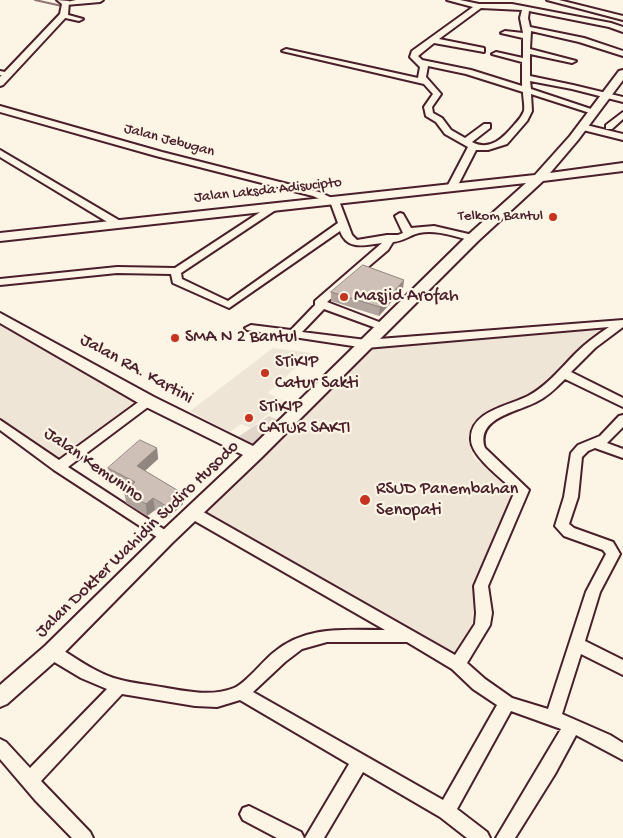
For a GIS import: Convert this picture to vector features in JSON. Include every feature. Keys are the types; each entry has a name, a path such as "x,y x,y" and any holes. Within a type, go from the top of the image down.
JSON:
{"main road":[{"name":"Jalan Dokter Wahidin Sudiro Husodo","path":"0,698 52,652 473,238 539,178 621,79"},
{"path":"555,161 561,168 574,173"},
{"name":"Jalan Laksda Adisucipto","path":"0,236 332,201 623,167"},
{"path":"499,182 517,186 521,191 520,196"},
{"name":"Jalan RA. Kartini","path":"0,317 148,401 255,454"}],"street":[{"path":"0,83 4,74 64,15 64,2 93,0"},
{"path":"450,0 480,6 503,5 526,8 613,26 623,30"},
{"path":"503,5 512,0"},
{"path":"550,0 623,19"},
{"path":"480,6 431,40 414,54 414,57 424,66 422,77 437,94 428,107 429,114 439,120 448,132 470,144 488,147 508,139 528,111 524,14 526,8"},
{"path":"64,15 79,19"},
{"path":"613,26 623,19"},
{"path":"505,33 526,32 581,40 623,54"},
{"path":"431,40 481,50"},
{"path":"286,52 427,82"},
{"path":"527,52 572,61"},
{"path":"496,54 527,61"},
{"path":"419,62 468,72 593,111"},
{"path":"526,78 623,100"},
{"name":"Jalan Jebugan","path":"0,109 316,194 332,201"},
{"path":"609,127 623,115"},
{"path":"452,187 470,144 487,126"},
{"path":"582,127 623,137"},
{"path":"0,153 118,224"},
{"path":"332,201 349,239 356,243 387,238 401,238 415,230 441,230 473,238"},
{"path":"0,282 117,270 178,271 274,207"},
{"path":"400,216 409,234"},
{"path":"178,271 176,273 177,281 229,305 342,225"},
{"path":"294,333 321,305 319,303 321,300 384,248 388,242 387,238"},
{"path":"321,305 383,327"},
{"path":"251,328 366,344 622,324"},
{"path":"458,664 482,625 484,613 481,586 522,490 480,450 476,442 476,436 488,420 507,409 539,395 565,374 588,348 622,324"},
{"path":"565,374 623,403"},
{"path":"59,467 148,401"},
{"path":"553,718 593,592 617,560 613,551 608,546 569,532 562,526 571,496 576,456 583,448 605,439 623,419"},
{"name":"Jalan Kemunino","path":"0,424 59,467 166,538"},
{"path":"596,444 623,454"},
{"path":"193,513 458,664 480,684 507,703 572,726 604,740 623,752"},
{"path":"52,652 88,673 120,687 195,699 217,700 241,693 279,657 306,640 327,636 409,636"},
{"path":"576,644 623,668"},
{"path":"30,780 120,687"},
{"path":"241,693 446,811 481,838"},
{"path":"446,811 507,703"},
{"path":"505,838 549,768 572,726"},
{"path":"0,747 41,794 84,838"},
{"path":"314,838 360,762"},
{"path":"249,814 295,838"}],"shaded area":[{"path":"0,322 138,400 135,408 69,455 57,457 0,419"},
{"name":"RSUD Panembahan Senopati","path":"618,324 545,389 478,426 469,442 474,459 521,484 490,547 474,593 472,630 453,662 202,515 372,345"},
{"name":"STiKIP Catur Sakti","path":"273,348 312,353 268,393 284,401 251,428 241,424 230,432 190,411"},
{"path":"269,416 287,424 255,455 196,429 205,421 238,437"}],"building":[{"path":"363,265 404,280 380,307 331,292"},
{"path":"140,440 157,448 137,466 182,493 166,506 153,498 146,504 124,491 135,482 108,468"}],"waterway":[{"path":"35,0 62,6"}],"place":[{"name":"Telkom Bantul","path":"553,217"},
{"name":"Masjid Arofah","path":"344,297"},
{"name":"SMA N 2 Bantul","path":"175,338"},
{"name":"STiKIP Catur Sakti","path":"265,373"},
{"name":"STiKIP CATUR SAKTI","path":"249,418"},
{"name":"RSUD Panembahan Senopati","path":"365,500"}]}
